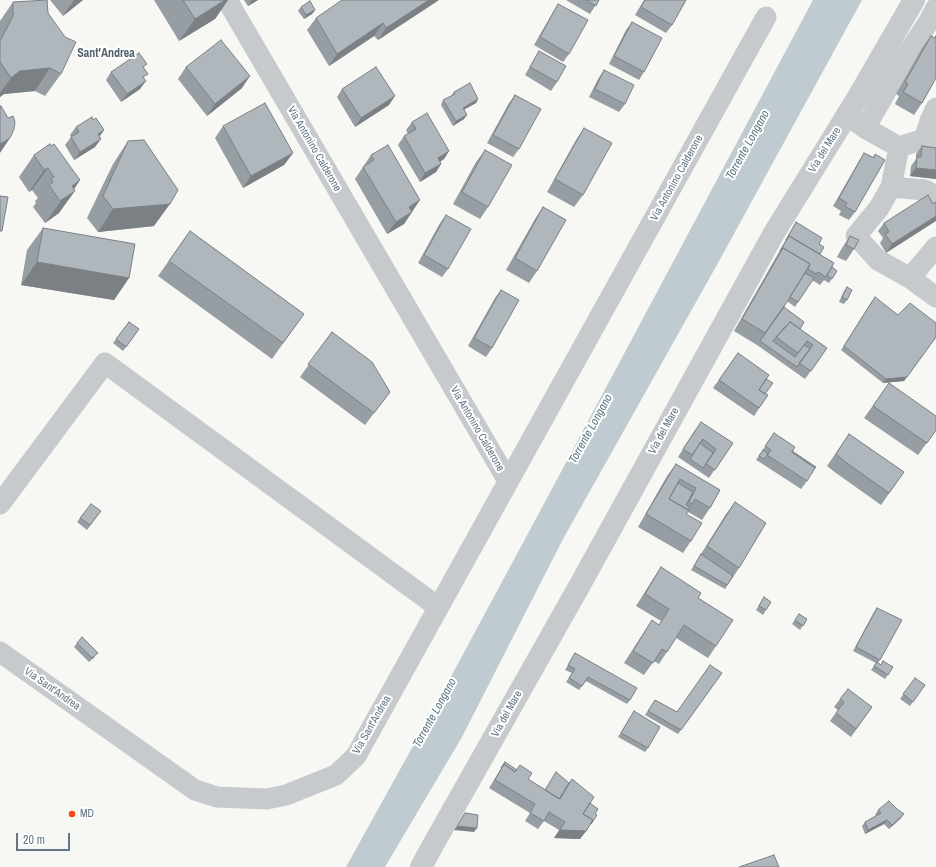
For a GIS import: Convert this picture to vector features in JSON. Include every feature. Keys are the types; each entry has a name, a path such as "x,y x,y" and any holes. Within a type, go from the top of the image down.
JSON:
{"street":[{"name":"Via Antonino Calderone","path":"227,0 508,481"},
{"name":"Via del Mare","path":"421,867 581,583 774,232 847,115 914,0"},
{"path":"866,128 908,53 936,8"},
{"name":"Via Antonino Calderone","path":"508,481 766,17"},
{"path":"847,115 899,147 930,140 930,121 936,108"},
{"path":"899,147 891,187 879,208 856,236 878,260 910,278 936,297"},
{"path":"891,187 925,190 936,196"},
{"path":"910,278 936,247"},
{"path":"0,504 105,363 438,607"},
{"name":"Via Sant'Andrea","path":"0,652 195,790 217,797 267,799 286,795 336,775 356,756 508,481"}],"water":[{"name":"Torrente Longano","path":"813,0 862,0 718,263 563,539 462,737 385,867 346,867 433,710"}],"building":[{"path":"47,0 48,13 65,37 76,42 61,74 50,68 20,71 11,78 0,62 0,41 13,16 13,2"},
{"path":"183,0 225,0 195,19"},
{"path":"342,0 429,0 386,28 383,23 337,54 316,18"},
{"path":"586,0 599,0 596,6"},
{"path":"645,0 686,0 672,25 641,7"},
{"path":"310,1 315,10 306,15 301,7"},
{"path":"558,4 588,20 569,54 540,37"},
{"path":"632,22 662,38 644,72 614,56"},
{"path":"931,36 935,38 936,36 936,78 922,103 903,92 908,84 905,82"},
{"path":"221,40 250,76 215,104 186,67"},
{"path":"539,51 566,66 557,82 530,67"},
{"path":"139,53 147,64 143,67 148,74 143,77 146,81 127,94 111,72"},
{"path":"376,67 395,96 361,118 342,89"},
{"path":"604,70 634,85 625,104 595,89"},
{"path":"470,83 478,99 463,108 467,115 456,121 443,100 455,94 454,92"},
{"path":"515,95 541,109 519,149 493,135"},
{"path":"265,103 293,153 251,176 223,126"},
{"path":"0,106 8,118 13,116 15,122 10,138 0,144"},
{"path":"427,113 449,151 438,158 441,164 425,173 404,136 416,129 412,122"},
{"path":"92,117 93,120 96,118 104,130 98,134 101,139 80,152 71,137 79,132 76,127"},
{"path":"584,128 612,143 583,195 555,179"},
{"path":"144,140 178,190 170,204 113,209 103,196 128,141"},
{"path":"50,144 51,146 54,144 80,180 72,186 75,191 60,201 49,185 53,182 51,179 54,177 48,168 44,170 34,155"},
{"path":"388,145 420,200 409,207 412,212 396,222 363,167 374,160 371,155"},
{"path":"922,146 936,148 936,170 916,168 917,157 921,157"},
{"path":"485,150 512,165 488,207 462,192"},
{"path":"864,153 874,158 875,154 885,160 855,212 845,206 847,203 839,198"},
{"path":"928,195 933,204 936,202 936,216 892,244 885,234 889,232 884,223"},
{"path":"0,196 8,197 2,231 0,231"},
{"path":"543,207 566,220 537,271 515,258"},
{"path":"446,215 471,229 448,269 424,255"},
{"path":"796,222 822,238 819,244 824,247 820,254 789,236 786,240"},
{"path":"43,228 135,244 129,278 37,262"},
{"path":"190,231 304,314 283,343 169,261"},
{"path":"789,236 834,263 826,277 818,272 816,274 808,269 810,264 783,248 780,251"},
{"path":"850,236 859,240 854,249 846,245"},
{"path":"783,248 810,264 789,299 765,333 742,319"},
{"path":"832,267 837,271 832,279 827,275"},
{"path":"805,273 814,278 798,302 790,297"},
{"path":"847,287 852,290 847,300 842,297"},
{"path":"501,290 519,300 492,348 474,338"},
{"path":"875,297 898,315 910,303 936,323 936,337 907,377 886,379 844,346"},
{"path":"784,307 804,322 800,329 790,322 773,341 795,357 804,345 810,349 797,367 760,341"},
{"path":"129,322 139,329 126,347 116,339"},
{"path":"790,322 827,348 811,371 799,363 813,345 807,341 798,353 776,337"},
{"path":"332,332 372,362 390,392 374,413 308,364"},
{"path":"738,353 769,375 759,390 768,395 759,408 719,380"},
{"path":"766,379 773,383 765,394 759,390"},
{"path":"889,383 936,416 936,430 927,443 873,406"},
{"path":"701,422 733,443 715,470 706,464 716,449 703,439 692,455 683,449"},
{"path":"774,433 795,447 792,452 815,468 807,481 767,455 771,450 765,446"},
{"path":"849,434 904,472 889,493 836,454"},
{"path":"700,443 713,453 703,468 690,459"},
{"path":"763,450 768,454 764,459 759,456"},
{"path":"792,451 816,467 815,468"},
{"path":"676,464 720,490 710,508 695,499 692,504 689,502 696,488 680,479 669,499 689,510 686,514 702,523 691,541 646,514"},
{"path":"678,483 693,492 686,505 690,507 688,510 669,499"},
{"path":"735,502 766,523 739,568 707,546"},
{"path":"91,504 101,511 90,525 80,518"},
{"path":"701,554 733,576 727,585 694,566"},
{"path":"661,567 701,593 698,598 733,620 716,646 684,625 667,652 662,649 653,663 633,651 652,620 659,625 669,609 645,594"},
{"path":"764,597 771,602 766,610 759,606"},
{"path":"877,608 902,620 880,660 856,647"},
{"path":"799,614 807,619 803,626 795,620"},
{"path":"82,637 98,653 92,658 77,643"},
{"path":"575,653 637,688 630,700 588,677 582,686 569,678 575,669 568,665"},
{"path":"883,661 893,667 888,675 874,666 877,662 881,665"},
{"path":"710,665 722,673 681,730 648,711 655,700 677,712"},
{"path":"915,678 925,685 913,702 903,694"},
{"path":"848,689 872,707 856,729 836,713 844,702 840,699"},
{"path":"634,711 660,727 648,748 621,733"},
{"path":"505,762 517,770 515,772 504,764 501,768"},
{"path":"504,764 515,772 520,765 532,773 528,779 560,799 572,779 594,797 583,814 593,820 586,831 560,830 565,822 549,812 544,821 530,813 535,804 495,780"},
{"path":"556,772 569,783 559,799 545,790"},
{"path":"889,801 904,814 892,825 887,820 868,830 865,822 881,813 878,810"},
{"path":"590,803 598,809 595,814 597,815 591,824 593,820 583,814"},
{"path":"465,813 478,815 477,828 457,826"},
{"path":"774,855 779,867 739,867"}],"place":[{"name":"MD","path":"72,814"}],"district":[{"name":"Sant'Andrea","path":"106,54"}]}
